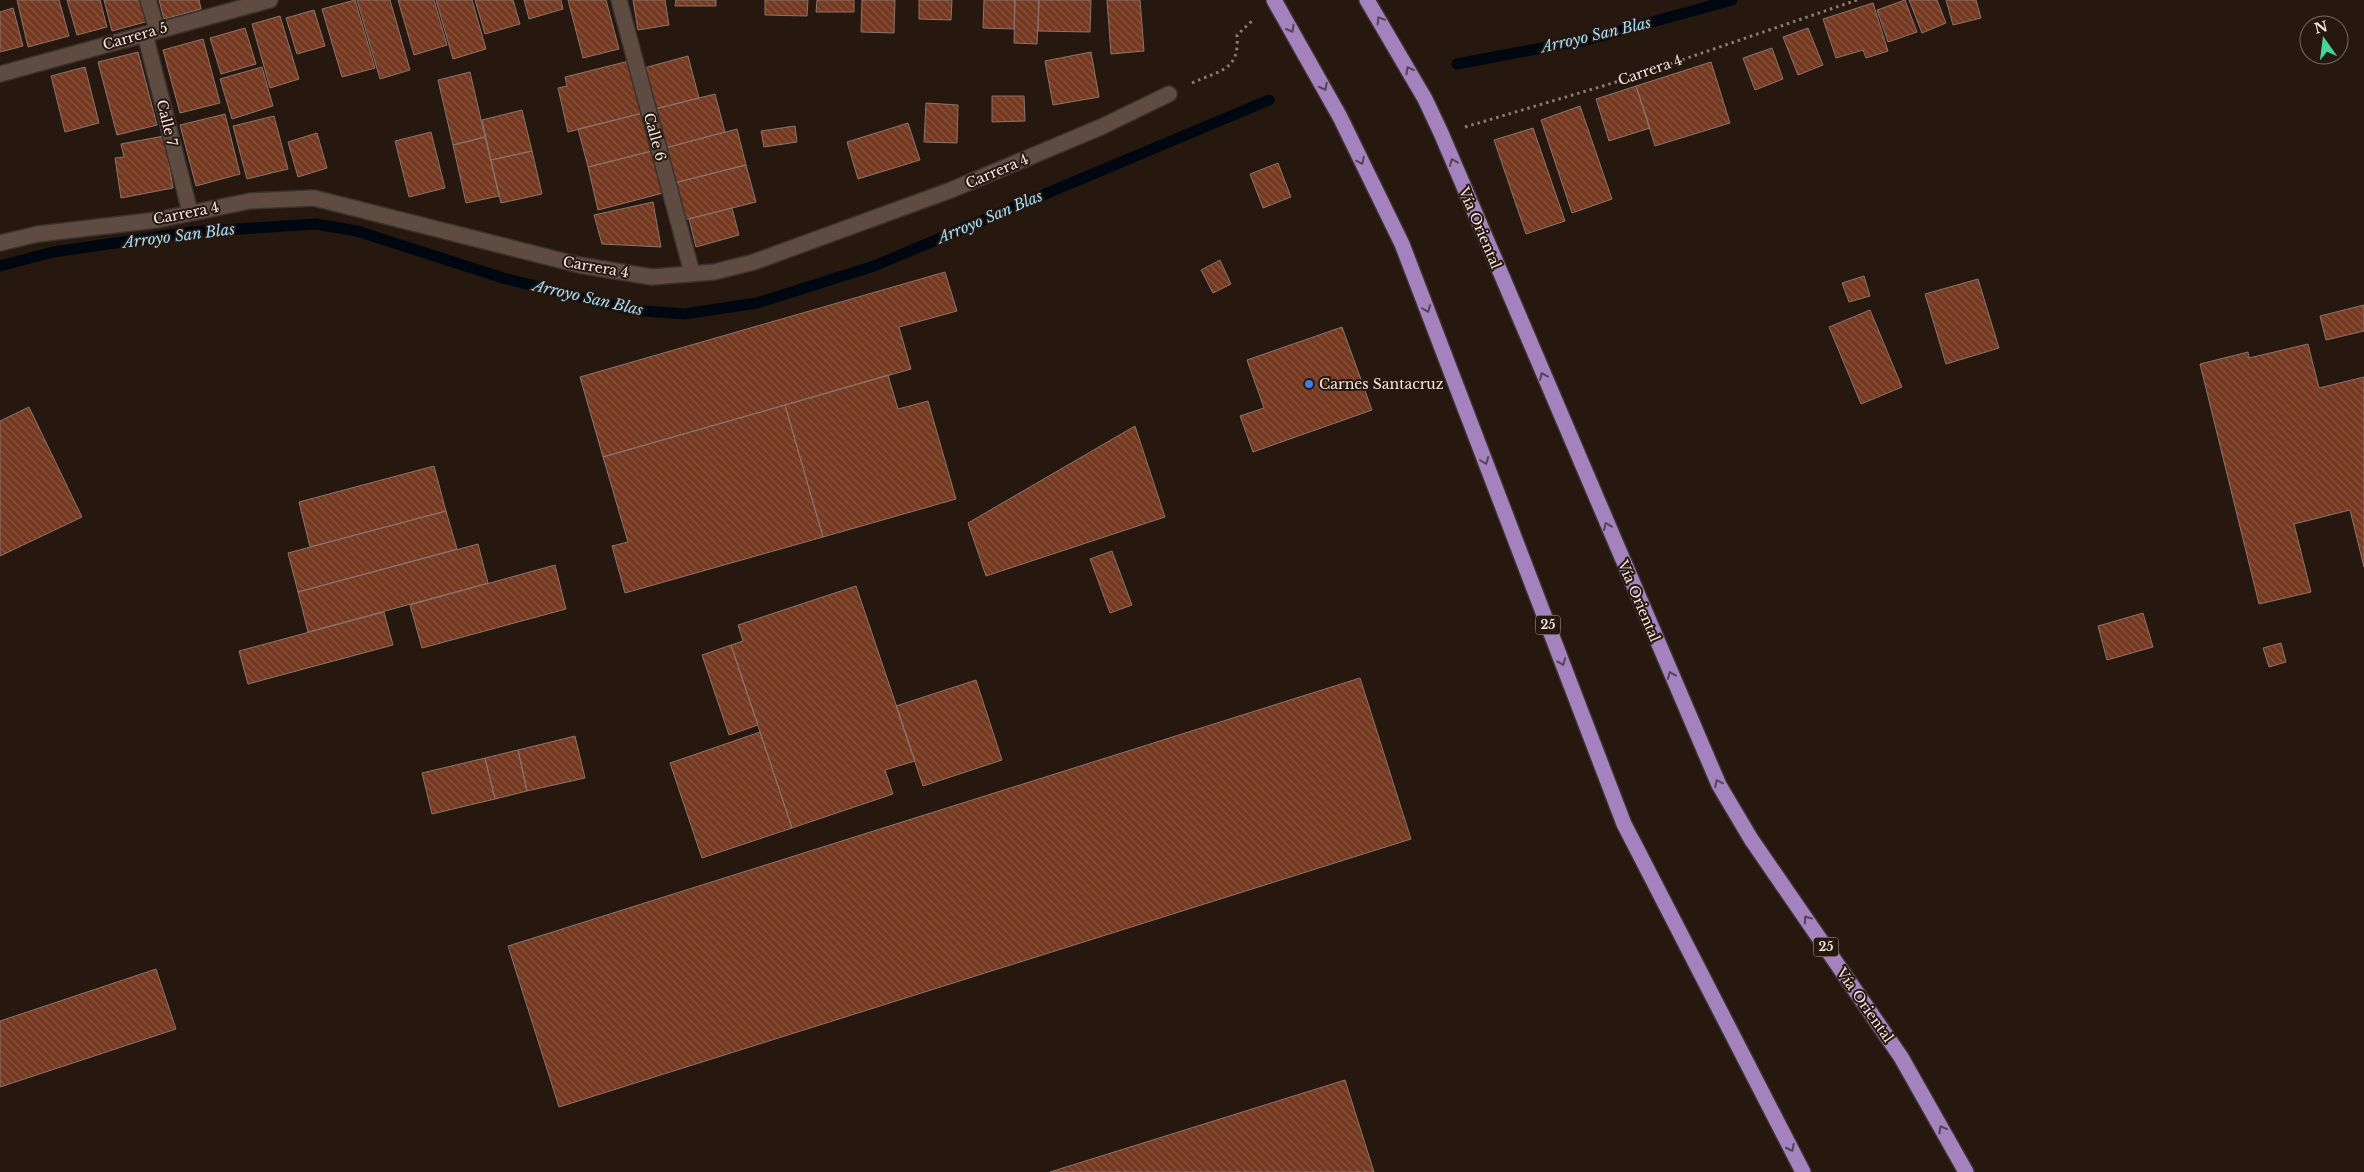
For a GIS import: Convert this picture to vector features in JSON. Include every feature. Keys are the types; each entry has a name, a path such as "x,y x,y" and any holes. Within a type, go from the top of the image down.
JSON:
{"highway":[{"name":"25","path":"1274,0 1308,57 1340,117 1402,244 1624,824 1803,1172"},
{"name":"Vía Oriental","path":"1367,0 1425,99 1441,133 1719,785 1751,839 1901,1057 1966,1172"}],"street":[{"name":"Calle 7","path":"148,0 151,32 190,212"},
{"name":"Carrera 5","path":"0,74 270,0"},
{"name":"Calle 6","path":"619,0 692,274"},
{"name":"Carrera 4","path":"0,243 38,234 156,220 250,201 314,198 579,265 652,277 714,272 754,262 872,221 1084,135 1169,94"}],"path":[{"path":"1169,94 1232,64 1238,52 1237,35 1274,0"},
{"name":"Carrera 4","path":"1441,133 1623,80 1857,0"}],"building":[{"path":"17,0 59,0 69,36 28,47"},
{"path":"67,0 100,0 107,27 77,35"},
{"path":"104,0 143,0 149,21 112,31"},
{"path":"159,0 199,0 201,9 164,19"},
{"path":"355,0 375,68 342,77 322,9"},
{"path":"357,0 390,0 410,70 380,79"},
{"path":"398,0 434,0 447,45 414,55"},
{"path":"436,0 472,0 486,49 453,59"},
{"path":"475,0 513,0 520,24 485,34"},
{"path":"524,0 561,0 563,9 529,19"},
{"path":"568,0 606,0 619,49 583,58"},
{"path":"633,0 665,0 669,25 638,30"},
{"path":"676,0 716,0 716,6 675,6"},
{"path":"765,0 808,0 807,16 765,15"},
{"path":"817,0 854,0 854,12 816,12"},
{"path":"862,0 895,0 894,33 861,32"},
{"path":"919,0 952,0 951,20 919,19"},
{"path":"984,0 1015,0 1014,29 983,28"},
{"path":"1015,0 1039,0 1037,44 1014,43"},
{"path":"1039,0 1091,0 1090,32 1038,31"},
{"path":"1107,0 1140,0 1144,51 1111,54"},
{"path":"1905,0 1917,32 1888,42 1877,10"},
{"path":"1909,0 1937,0 1946,23 1922,33"},
{"path":"1946,0 1976,0 1981,18 1953,25"},
{"path":"1873,3 1888,51 1866,58 1863,50 1836,58 1823,19"},
{"path":"13,8 23,46 0,52 0,12"},
{"path":"314,10 325,46 297,54 286,18"},
{"path":"280,16 299,79 270,88 252,24"},
{"path":"245,28 256,64 221,74 210,38"},
{"path":"1808,28 1823,65 1798,75 1783,37"},
{"path":"203,39 220,103 180,113 163,50"},
{"path":"1772,48 1783,79 1755,90 1743,58"},
{"path":"138,52 157,125 117,135 98,62"},
{"path":"1091,52 1099,97 1053,105 1045,61"},
{"path":"688,56 699,98 655,109 644,68"},
{"path":"629,61 643,113 568,132 558,88 567,86 565,77"},
{"path":"1711,62 1730,123 1655,146 1636,86"},
{"path":"85,67 99,123 65,132 51,76"},
{"path":"262,67 273,106 232,119 220,79"},
{"path":"470,72 485,137 453,145 438,80"},
{"path":"1636,86 1650,128 1609,141 1596,99"},
{"path":"715,94 725,132 665,148 655,109"},
{"path":"992,96 1024,96 1025,121 992,122"},
{"path":"926,103 958,105 957,143 924,142"},
{"path":"1580,106 1612,199 1572,213 1541,120"},
{"path":"522,110 532,151 491,160 482,120"},
{"path":"643,113 652,151 588,167 578,129"},
{"path":"225,114 240,174 196,186 180,125"},
{"path":"274,116 288,169 247,179 233,126"},
{"path":"908,123 920,160 858,179 847,142"},
{"path":"795,126 797,142 764,147 761,131"},
{"path":"1533,128 1565,221 1526,234 1494,140"},
{"path":"737,129 746,165 674,183 665,148"},
{"path":"431,132 445,188 409,197 395,141"},
{"path":"317,133 327,168 298,177 288,142"},
{"path":"164,136 173,188 121,198 115,158 124,157 121,144"},
{"path":"485,137 499,196 466,203 453,145"},
{"path":"532,151 542,194 501,203 491,160"},
{"path":"652,151 663,193 598,210 588,167"},
{"path":"1278,163 1291,197 1263,208 1250,174"},
{"path":"746,165 756,202 684,220 674,183"},
{"path":"653,202 661,247 602,244 594,215"},
{"path":"732,208 739,235 696,247 689,219"},
{"path":"1220,260 1231,284 1213,293 1201,270"},
{"path":"945,272 957,311 899,327 911,369 603,457 580,377"},
{"path":"1864,276 1870,296 1849,302 1842,283"},
{"path":"1978,279 1999,348 1946,364 1925,294"},
{"path":"2364,305 2364,331 2326,340 2320,316"},
{"path":"1870,310 1902,387 1861,404 1829,327"},
{"name":"Carnes Santacruz","path":"1342,327 1372,410 1253,452 1240,416 1264,408 1247,360"},
{"path":"2308,344 2319,388 2364,377 2364,567 2350,510 2294,524 2311,592 2259,604 2200,364 2248,352 2249,358"},
{"path":"888,375 898,409 928,401 956,499 823,537 785,405"},
{"path":"785,405 823,537 625,593 612,546 628,542 603,457"},
{"path":"29,407 82,517 0,556 0,421"},
{"path":"1135,426 1165,517 986,576 968,523"},
{"path":"434,466 446,511 310,547 299,502"},
{"path":"446,511 457,549 298,592 288,553"},
{"path":"478,544 488,583 308,632 298,592"},
{"path":"1112,551 1132,605 1110,613 1090,559"},
{"path":"555,565 566,609 422,648 410,605"},
{"path":"856,586 915,761 885,770 893,794 792,828 731,645 743,641 738,625"},
{"path":"384,612 393,645 248,684 239,651"},
{"path":"2143,613 2153,647 2107,660 2098,626"},
{"path":"2281,643 2286,662 2269,667 2263,648"},
{"path":"731,645 758,725 729,735 702,655"},
{"path":"1360,678 1411,839 559,1107 508,946"},
{"path":"976,680 1002,760 923,786 896,706"},
{"path":"760,732 792,828 702,858 670,763"},
{"path":"575,736 585,778 527,791 518,750"},
{"path":"518,750 527,791 495,799 485,758"},
{"path":"485,758 495,799 432,814 422,773"},
{"path":"156,969 176,1029 0,1087 0,1021"},
{"path":"1345,1080 1374,1172 1050,1172"}],"waterway":[{"name":"Arroyo San Blas","path":"1457,64 1594,38 1732,0"},
{"name":"Arroyo San Blas","path":"0,266 53,252 192,232 316,224 357,231 503,278 632,310 684,314 757,303 874,266 1269,100"}],"place":[{"name":"Carnes Santacruz","path":"1309,384"}]}
